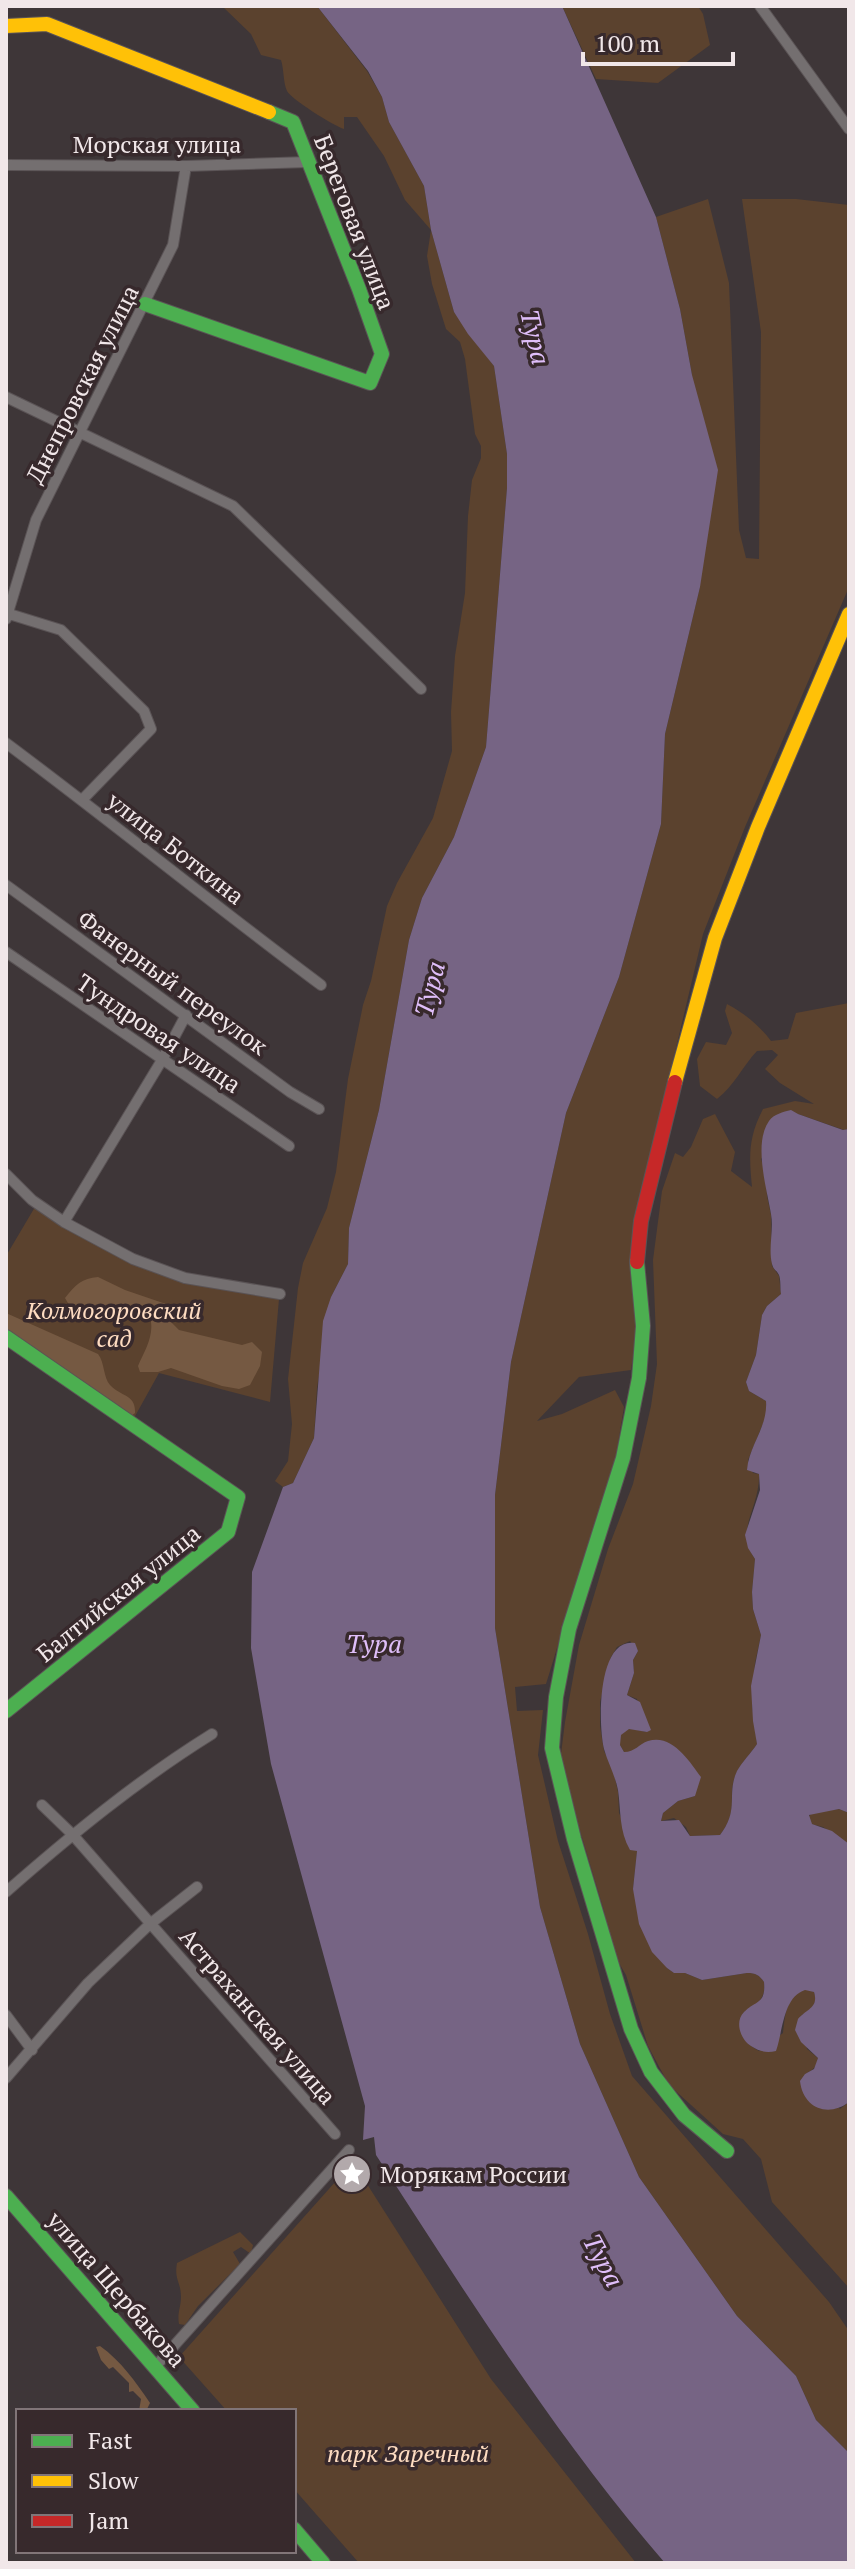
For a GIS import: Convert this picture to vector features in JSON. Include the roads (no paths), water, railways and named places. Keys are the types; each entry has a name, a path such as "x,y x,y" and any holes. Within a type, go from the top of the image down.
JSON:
{"street":[{"path":"760,6 849,129"},
{"name":"Береговая улица","path":"6,26 47,24 293,122 382,354 370,383 145,304"},
{"name":"Морская улица","path":"6,165 186,166 308,162"},
{"name":"Днепровская улица","path":"6,615 36,520 173,245 186,166"},
{"path":"6,397 233,506 421,689"},
{"path":"727,2151 684,2115 651,2072 631,2029 574,1839 552,1748 556,1697 569,1629 623,1458 639,1378 643,1326 637,1262 641,1221 676,1078 715,938 758,827 849,614"},
{"path":"6,615 61,630 144,711 148,720 151,729 82,800"},
{"name":"улица Боткина","path":"6,743 321,985"},
{"name":"Фанерный переулок","path":"6,885 290,1092 319,1109"},
{"name":"Тундровая улица","path":"6,952 289,1146"},
{"path":"64,1222 186,1015"},
{"path":"6,1174 32,1200 64,1222 133,1259 185,1278 280,1294"},
{"name":"Балтийская улица","path":"6,1337 238,1497 228,1532 7,1709"},
{"path":"6,1892 72,1834 212,1734"},
{"name":"Астраханская улица","path":"42,1805 72,1834 335,2134"},
{"name":"Астраханская улица","path":"6,2078 88,1983 150,1924 197,1887"},
{"path":"6,2015 32,2050"},
{"path":"155,2367 349,2150"},
{"name":"улица Щербакова","path":"6,2196 191,2409"},
{"path":"296,2531 323,2563"}],"water":[{"name":"Тура","path":"317,6 562,6 656,217 680,309 692,375 718,470 700,587 665,734 661,824 619,977 566,1113 511,1362 495,1495 495,1628 540,1907 580,2044 639,2177 737,2316 796,2376 816,2420 849,2453 849,2563 665,2563 549,2415 376,2155 374,2137 363,2140 365,2106 271,1764 251,1648 252,1572 283,1487 293,1483 314,1438 323,1321 348,1264 349,1228 379,1110 409,940 422,898 454,837 486,747 507,488 507,454 494,366 454,312 431,230 424,186 389,122 382,97 368,71"},
{"path":"791,1110 843,1130 849,1129 849,1813 839,1809 809,1815 812,1824 832,1831 849,1844 849,2102 825,2110 811,2104 802,2090 800,2081 814,2069 818,2058 801,2042 795,2030 798,2019 815,2002 814,1992 805,1990 792,2000 776,2051 764,2052 747,2043 739,2026 744,2012 763,1994 764,1982 759,1976 747,1973 702,1980 685,1973 674,1973 652,1952 639,1924 633,1889 637,1851 630,1850 624,1836 618,1790 604,1749 601,1721 607,1667 613,1654 623,1645 635,1643 638,1651 633,1660 634,1673 627,1695 640,1702 651,1730 629,1729 621,1735 620,1745 624,1752 628,1752 648,1741 657,1740 665,1741 679,1750 701,1777 695,1796 678,1801 663,1813 661,1821 679,1820 690,1836 720,1835 730,1817 737,1771 757,1744 751,1686 761,1635 753,1609 755,1559 745,1535 760,1490 759,1474 747,1470 748,1461 764,1419 766,1401 749,1391 746,1382 756,1355 762,1315 781,1294 780,1277 771,1258 772,1220 762,1167 762,1142 769,1121"}],"place":[{"name":"Морякам России","path":"352,2174"}],"park label":[{"name":"Колмогоровский сад","path":"114,1324"},
{"name":"парк Заречный","path":"408,2453"}]}
